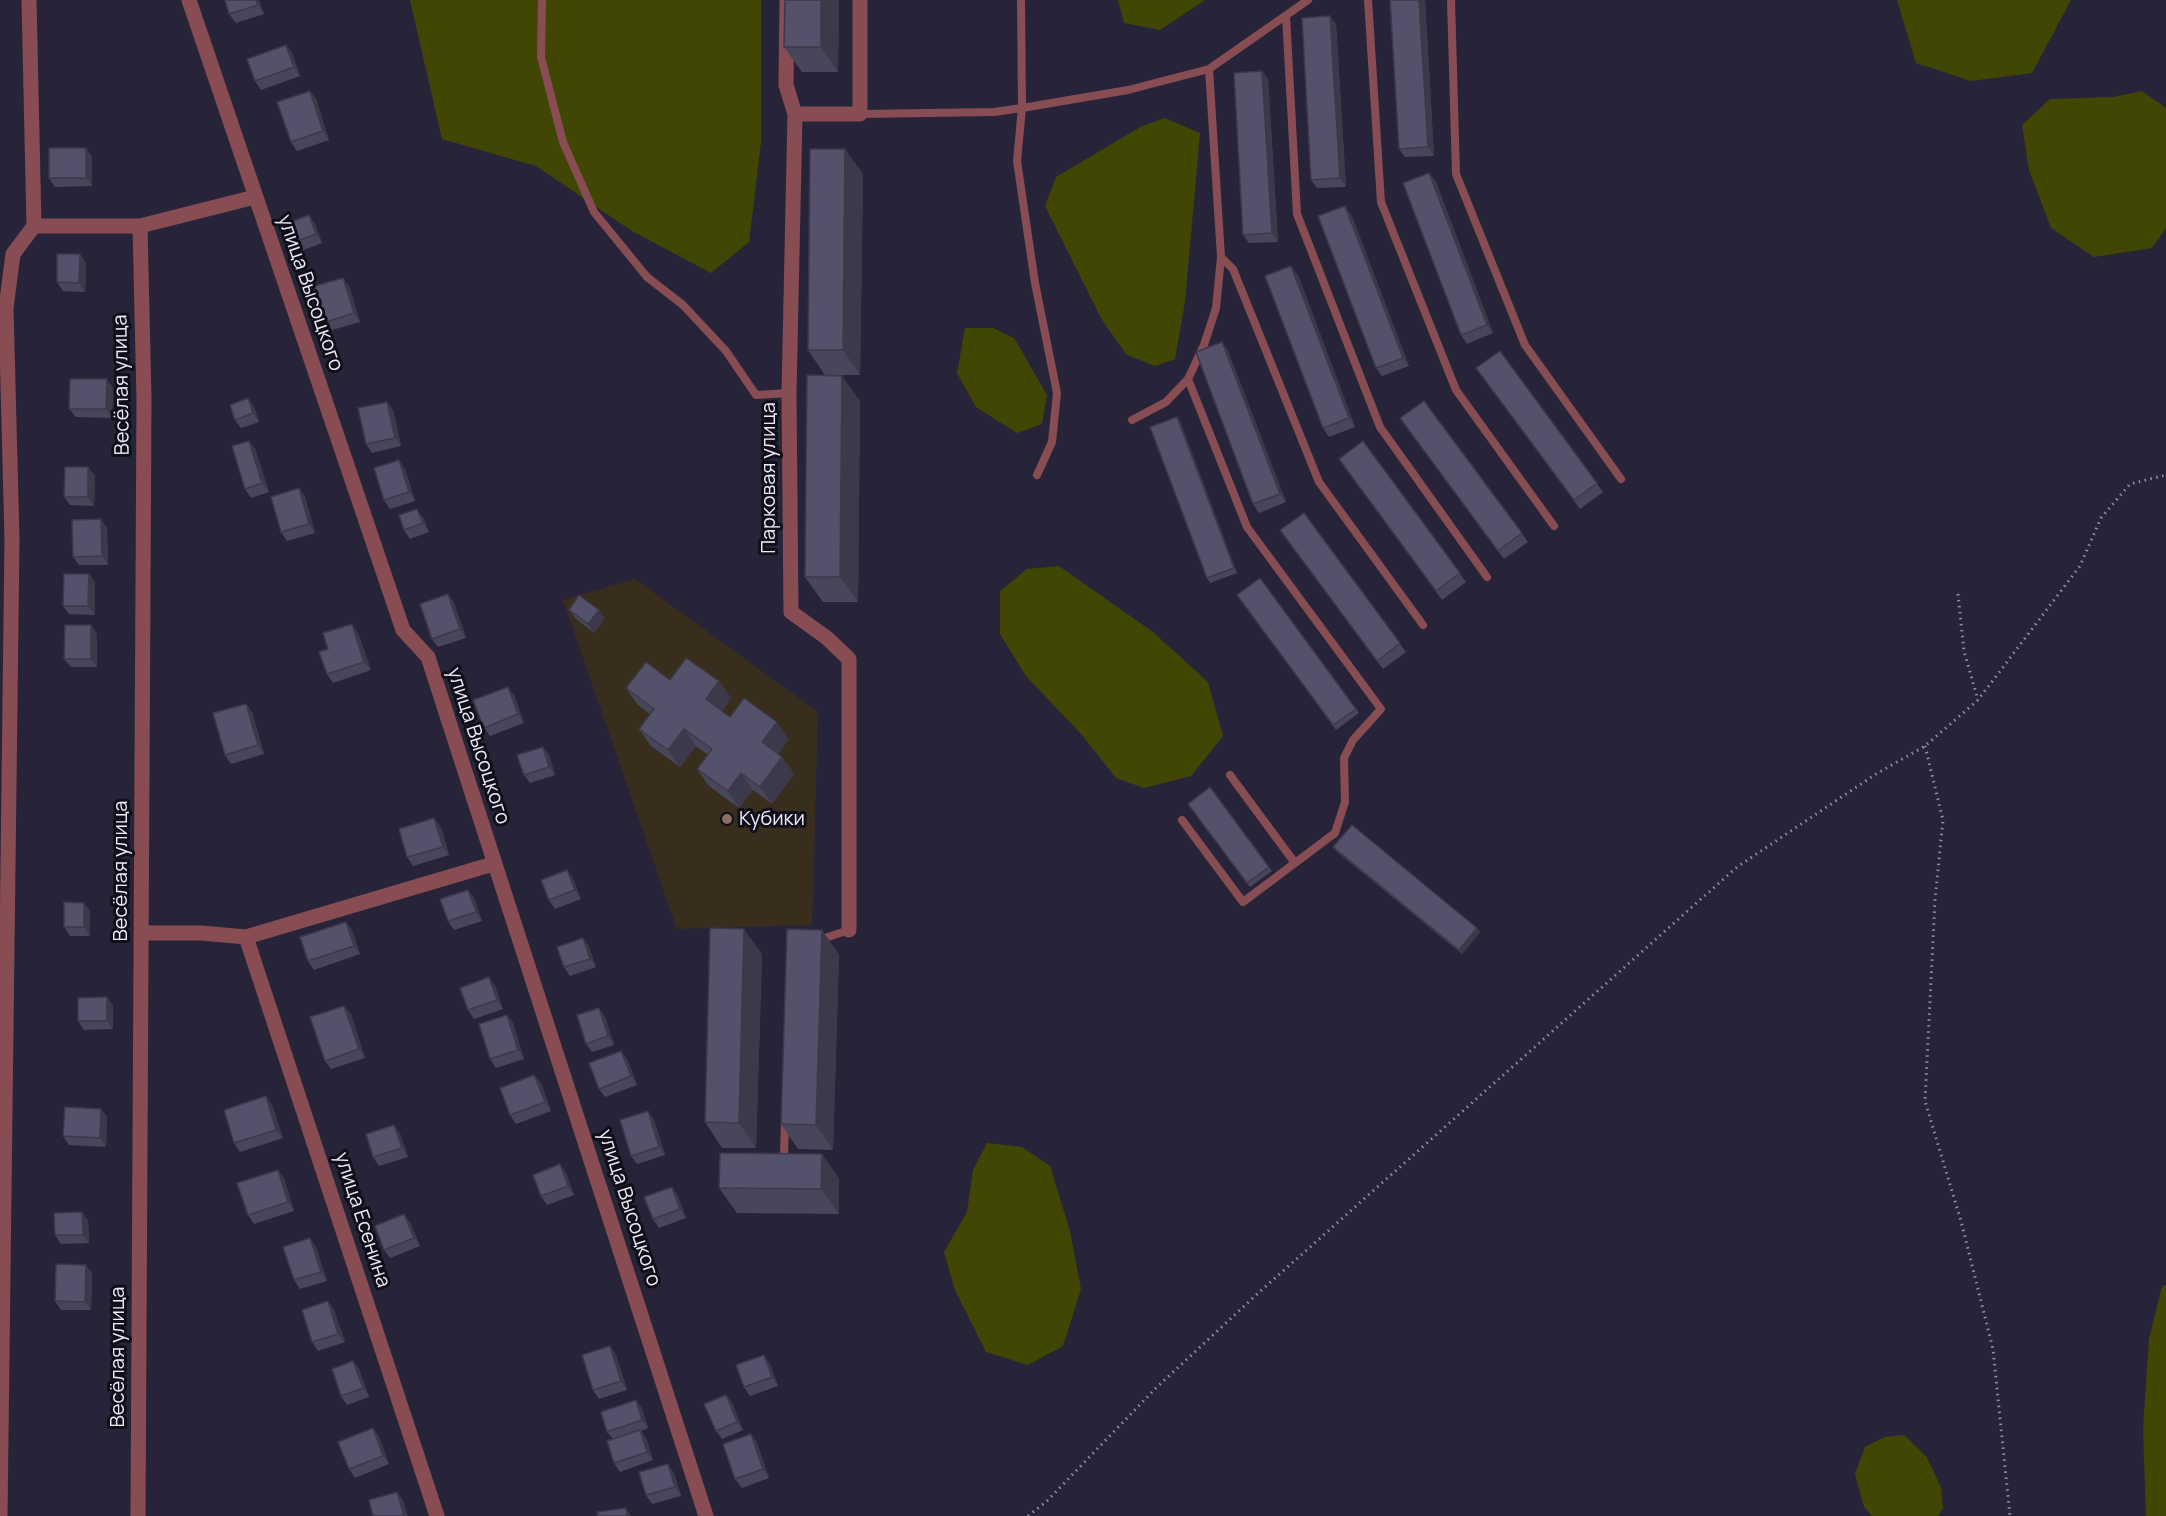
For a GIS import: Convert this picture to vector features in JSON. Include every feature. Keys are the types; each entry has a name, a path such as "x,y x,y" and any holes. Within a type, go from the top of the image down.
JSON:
{"street":[{"path":"0,1516 6,308 14,254 34,226 28,0"},
{"name":"улица Высоцкого","path":"189,0 404,630 428,657 706,1516"},
{"name":"Парковая улица","path":"787,0 786,85 795,114 789,393 791,612 828,638 849,659 849,930"},
{"path":"795,114 860,114 860,0"},
{"path":"34,226 140,226 255,197"},
{"name":"Весёлая улица","path":"138,1516 144,399 140,226"},
{"path":"142,933 201,933 246,937 494,864"},
{"name":"улица Есенина","path":"246,937 437,1516"}],"lane":[{"path":"542,0 542,57 563,142 594,212 647,277 683,305 726,351 756,395 789,393"},
{"path":"1022,0 1022,108 1017,161 1035,282 1057,393 1052,442 1037,475"},
{"path":"860,114 994,112 1128,90 1209,69 1308,0"},
{"path":"1368,0 1381,202 1456,390 1554,526"},
{"path":"1451,0 1456,174 1526,345 1621,479"},
{"path":"1286,16 1297,214 1380,427 1487,577"},
{"path":"1132,420 1166,402 1188,380 1204,345 1216,308 1221,257 1209,69"},
{"path":"1221,257 1233,269 1318,482 1423,625"},
{"path":"1182,820 1243,902 1335,833 1345,802 1344,758 1353,740 1381,709 1246,528 1188,380"},
{"path":"1230,775 1295,863"},
{"path":"811,942 849,930"},
{"path":"784,1156 786,1110"}],"path":[{"path":"1028,1516 1047,1501 1156,1388 1255,1296 1737,867 1876,774 1925,746 1978,700 2080,566 2101,518 2130,484 2166,475"},
{"path":"1958,594 1964,651 1978,700"},
{"path":"1925,746 1943,820 1935,900 1925,1101 1962,1221 1993,1349 2010,1516"}],"shaded area":[{"name":"Кубики","path":"635,579 818,712 812,925 677,929 563,600"}],"green space":[{"path":"410,0 761,0 761,142 749,242 711,273 632,231 536,166 442,139"},
{"path":"1118,0 1205,0 1160,30 1124,23"},
{"path":"1897,0 2071,0 2032,73 1971,81 1916,63"},
{"path":"2142,91 2166,108 2166,228 2152,248 2094,257 2051,228 2029,170 2022,125 2050,99 2113,97"},
{"path":"1165,118 1200,133 1185,302 1175,359 1155,366 1127,355 1102,320 1045,206 1056,177 1142,126"},
{"path":"965,328 993,328 1014,338 1047,395 1042,424 1017,433 976,407 957,373"},
{"path":"1059,566 1153,632 1208,682 1223,736 1191,776 1144,788 1116,778 1082,735 1026,676 1000,634 1000,591 1027,569"},
{"path":"987,1143 1022,1147 1050,1166 1070,1231 1081,1289 1063,1346 1028,1365 986,1352 955,1290 944,1252 967,1212 973,1170"},
{"path":"2166,1285 2166,1516 2146,1516 2143,1429 2149,1339 2162,1286"},
{"path":"1904,1435 1926,1456 1941,1487 1943,1508 1938,1516 1872,1516 1864,1507 1855,1474 1865,1447 1885,1437"}],"building":[{"path":"225,0 256,0 258,5 229,14"},
{"path":"785,0 821,0 821,47 784,47"},
{"path":"1390,0 1419,0 1428,147 1399,149"},
{"path":"1330,16 1340,178 1311,180 1302,18"},
{"path":"286,45 294,67 255,81 247,59"},
{"path":"1262,71 1272,233 1243,235 1234,73"},
{"path":"310,91 323,131 291,142 277,102"},
{"path":"49,148 86,148 86,178 49,178"},
{"path":"810,149 845,149 843,350 808,350"},
{"path":"1429,173 1487,325 1461,335 1403,183"},
{"path":"1345,206 1403,358 1376,368 1318,216"},
{"path":"309,215 316,234 292,243 285,224"},
{"path":"57,254 80,254 79,283 57,282"},
{"path":"1291,266 1349,418 1323,428 1265,276"},
{"path":"343,278 354,313 326,322 315,286"},
{"path":"1222,342 1280,494 1253,504 1196,352"},
{"path":"1500,351 1597,483 1574,500 1476,368"},
{"path":"807,375 842,376 840,577 805,577"},
{"path":"70,379 107,379 106,409 69,409"},
{"path":"248,398 253,413 235,420 230,405"},
{"path":"1424,401 1522,533 1498,551 1400,418"},
{"path":"387,402 395,438 366,444 358,408"},
{"path":"1177,417 1234,568 1207,578 1150,427"},
{"path":"249,441 262,483 245,489 232,446"},
{"path":"1363,441 1460,573 1436,591 1339,459"},
{"path":"399,460 409,492 384,500 374,468"},
{"path":"65,467 88,467 88,497 64,497"},
{"path":"299,488 309,524 281,532 271,497"},
{"path":"417,509 423,523 404,530 399,515"},
{"path":"1304,513 1400,643 1377,661 1280,530"},
{"path":"101,519 102,556 73,557 72,520"},
{"path":"64,574 89,574 88,606 63,606"},
{"path":"1260,578 1356,709 1333,725 1237,595"},
{"path":"448,594 460,629 432,639 420,604"},
{"path":"579,595 599,610 588,624 569,610"},
{"path":"352,624 364,662 327,674 319,652 328,649 323,633"},
{"path":"65,625 91,625 91,659 64,659"},
{"path":"686,658 719,681 706,699 730,717 744,698 777,722 762,742 782,757 760,787 741,773 728,791 697,769 712,749 684,729 668,750 639,729 654,709 626,688 646,662 670,680"},
{"path":"508,687 518,714 484,728 473,700"},
{"path":"246,704 258,745 225,755 213,713"},
{"path":"543,747 549,767 524,775 517,755"},
{"path":"1210,787 1269,867 1247,883 1188,804"},
{"path":"434,818 443,847 407,857 399,829"},
{"path":"1352,825 1477,928 1459,950 1333,847"},
{"path":"567,870 575,890 549,900 541,880"},
{"path":"468,890 476,912 448,921 440,899"},
{"path":"64,902 84,903 84,927 64,927"},
{"path":"346,922 354,946 308,961 300,937"},
{"path":"710,928 744,929 739,1123 705,1122"},
{"path":"787,929 822,930 816,1125 781,1124"},
{"path":"583,938 590,959 564,967 557,947"},
{"path":"489,977 497,1000 468,1010 460,988"},
{"path":"107,997 107,1021 78,1021 78,998"},
{"path":"344,1006 359,1049 325,1061 310,1017"},
{"path":"599,1008 608,1036 586,1044 577,1015"},
{"path":"507,1015 518,1050 490,1059 479,1024"},
{"path":"621,1051 631,1076 599,1089 589,1063"},
{"path":"534,1075 545,1102 510,1115 500,1088"},
{"path":"266,1096 276,1130 234,1143 224,1110"},
{"path":"65,1107 101,1109 100,1138 63,1136"},
{"path":"648,1111 659,1147 631,1156 620,1120"},
{"path":"394,1125 402,1148 373,1157 366,1134"},
{"path":"720,1153 822,1154 821,1189 719,1188"},
{"path":"560,1164 568,1186 541,1196 533,1175"},
{"path":"278,1170 288,1202 248,1215 237,1183"},
{"path":"672,1187 680,1209 653,1219 644,1197"},
{"path":"82,1212 83,1235 55,1235 54,1213"},
{"path":"404,1214 414,1238 384,1250 375,1226"},
{"path":"310,1238 321,1272 294,1280 283,1247"},
{"path":"56,1264 86,1265 85,1302 55,1301"},
{"path":"328,1301 338,1334 312,1342 302,1310"},
{"path":"610,1346 621,1381 593,1390 582,1355"},
{"path":"764,1355 772,1377 744,1387 736,1365"},
{"path":"353,1361 363,1388 341,1396 332,1369"},
{"path":"726,1395 737,1422 716,1431 704,1404"},
{"path":"636,1400 642,1420 607,1432 601,1412"},
{"path":"373,1428 383,1456 349,1469 338,1442"},
{"path":"640,1430 647,1452 614,1463 607,1441"},
{"path":"751,1434 763,1469 735,1479 723,1444"},
{"path":"668,1464 675,1487 646,1495 639,1472"},
{"path":"397,1492 404,1516 373,1516 369,1500"},
{"path":"626,1508 627,1516 598,1516 597,1512"}],"place":[{"name":"Кубики","path":"727,819"}]}
